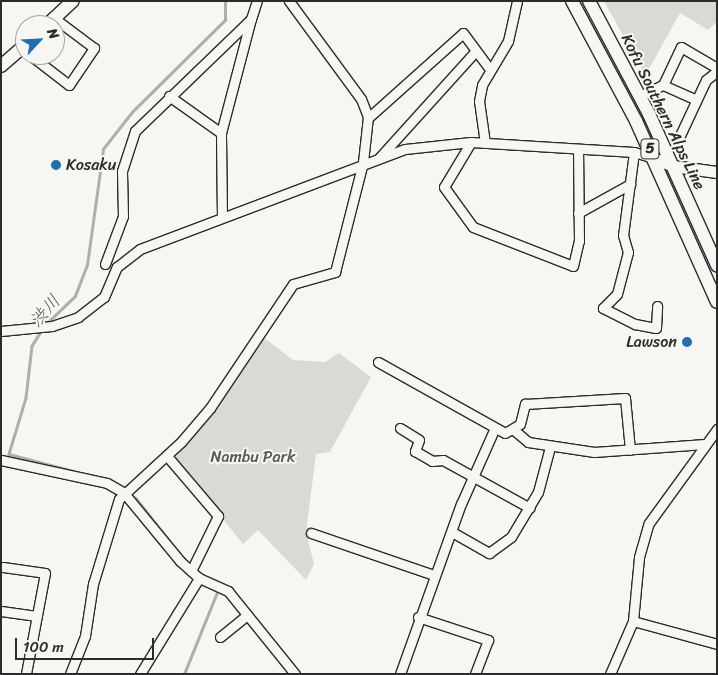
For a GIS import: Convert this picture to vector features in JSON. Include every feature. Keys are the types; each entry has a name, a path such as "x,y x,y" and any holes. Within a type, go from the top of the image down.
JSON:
{"main road":[{"path":"58,15 73,1"},
{"name":"Kofu Southern Alps Line","path":"572,1 654,158 717,302"},
{"name":"Kofu Southern Alps Line","path":"589,1 640,96 717,265"},
{"path":"1,66 15,57"}],"street":[{"path":"222,217 221,133 250,19 257,1"},
{"path":"70,674 85,636 93,584 124,493 167,456 210,408 293,284 335,272 363,162 368,118 361,99 289,1"},
{"path":"485,143 479,101 489,68 508,41 517,1"},
{"path":"105,264 124,216 122,171 127,145 168,96 250,19"},
{"path":"43,65 68,85 94,48 65,30"},
{"path":"368,118 462,33 489,68"},
{"path":"640,96 662,86 680,47 717,69 706,80 676,144"},
{"path":"380,157 475,52"},
{"path":"662,86 696,100"},
{"path":"168,96 221,133"},
{"path":"471,142 444,187 473,227 573,266 578,213 578,149"},
{"path":"1,331 52,326 78,317 104,297 117,267 127,256 363,162 405,149 471,142 634,152 673,166 717,172"},
{"path":"634,152 623,235 628,252 617,294 603,308 635,324 656,328 657,306"},
{"path":"578,213 630,184"},
{"path":"378,362 494,430 515,431 528,442 550,447 594,452 705,444"},
{"path":"515,431 525,404 625,398 630,450"},
{"path":"400,428 419,440 415,451 473,476 530,508"},
{"path":"610,674 633,622 639,557 649,524 717,429"},
{"path":"400,674 434,575 473,476 494,430"},
{"path":"452,532 489,553 511,537 530,508 547,469 550,447"},
{"path":"167,456 218,516 191,571"},
{"path":"1,460 107,483 124,493 191,571 199,578 228,591 295,674"},
{"path":"312,533 434,575"},
{"path":"3,566 45,573 26,674"},
{"path":"140,674 199,578"},
{"path":"1,611 37,616"},
{"path":"220,637 247,615"},
{"path":"418,617 488,640 475,674"},
{"path":"633,622 717,644"}],"green space":[{"path":"604,1 717,1 717,22 708,30 680,13 649,69 651,86"},
{"name":"Nambu Park","path":"263,337 293,360 325,362 339,353 371,377 330,452 316,454 306,532 314,564 306,580 258,530 243,544 175,460 177,452"}],"waterway":[{"name":"渋川","path":"46,324 75,296 87,265 103,149 132,112 225,20 225,1"},
{"name":"渋川","path":"42,330 32,346 26,398 9,454 74,471"},
{"name":"渋川","path":"108,480 136,498 183,558"},
{"name":"渋川","path":"184,674 218,590"}],"place":[{"name":"Kosaku","path":"56,165"},
{"name":"Lawson","path":"687,342"}]}
